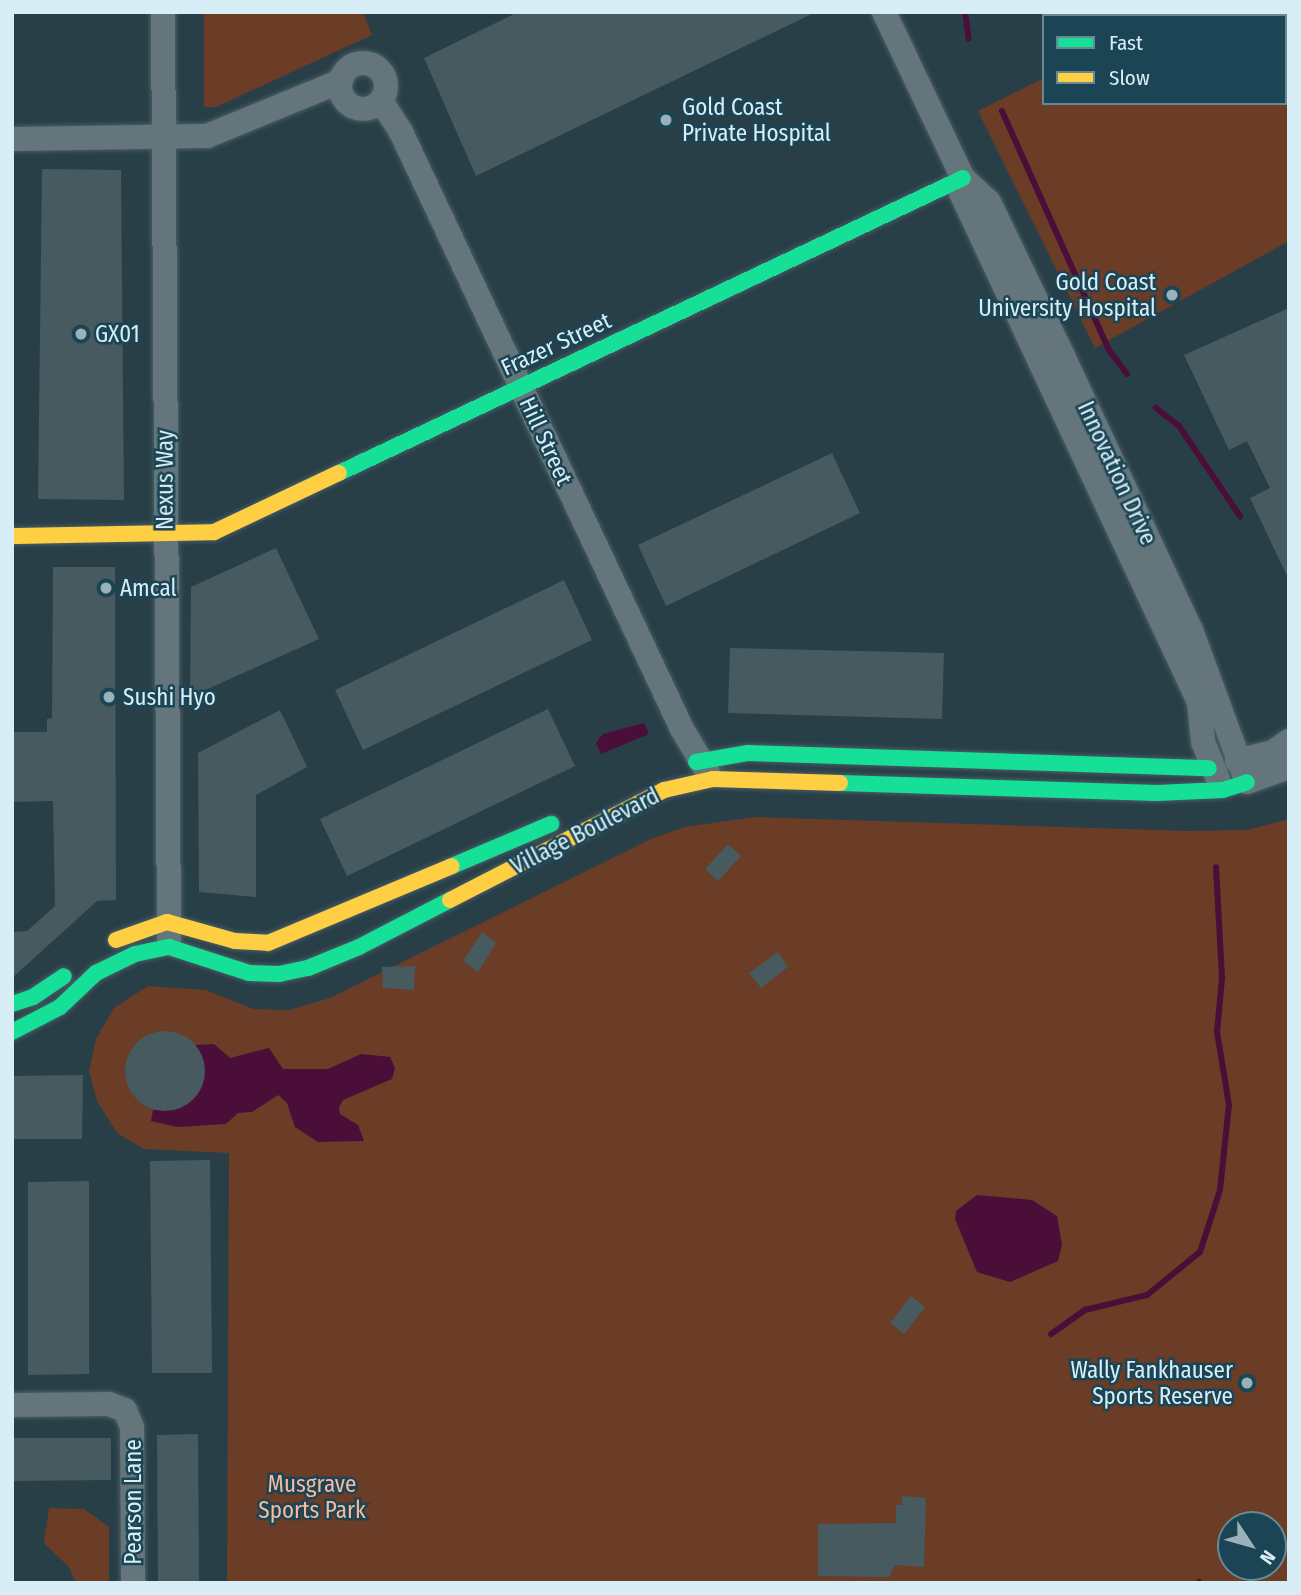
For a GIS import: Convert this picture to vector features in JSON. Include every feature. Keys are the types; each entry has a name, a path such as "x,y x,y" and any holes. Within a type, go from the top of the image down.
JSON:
{"street":[{"name":"Nexus Way","path":"163,12 169,947"},
{"name":"Innovation Drive","path":"884,12 963,178 989,202 1063,356 1191,630 1242,771"},
{"path":"12,139 163,138 215,134 299,94 341,80 350,67 360,63 375,66 387,85 381,101 366,109 351,106 342,95 341,80"},
{"name":"Hill Street","path":"381,101 401,132 706,770"},
{"name":"Innovation Drive","path":"963,178 961,193 1199,702 1203,742 1218,779"},
{"name":"Frazer Street","path":"12,536 165,536 222,529 963,178"},
{"name":"Village Boulevard","path":"598,804 706,770 1157,793 1242,771 1289,741"},
{"name":"Village Boulevard","path":"169,947 249,973 279,974 307,968 359,947 664,790 748,753 1218,779 1242,771 1289,767"},
{"name":"Village Boulevard","path":"167,922 235,941 268,943 573,815"},
{"path":"103,947 167,922"},
{"path":"12,1032 60,1007 113,963 169,947"},
{"path":"12,1004 33,998 76,966"},
{"name":"Pearson Lane","path":"12,1405 109,1404 125,1410 132,1427 133,1583"}],"green space":[{"path":"204,12 363,12 372,35 216,107 204,107"},
{"path":"1289,12 1289,241 1095,348 978,111 1042,79 1042,105 1287,105 1287,14 1170,14"},
{"name":"Musgrave Sports Park","path":"754,817 1187,831 1247,830 1289,819 1289,1583 227,1583 229,1153 144,1149 117,1133 97,1101 89,1071 96,1039 114,1008 148,986 206,990 253,1009 289,1010 330,998 653,838 685,827"},
{"path":"49,1508 84,1509 109,1527 109,1583 76,1583 69,1567 44,1543"}],"shaded area":[{"path":"644,723 649,734 601,754 596,743 603,734"},
{"path":"214,1044 230,1058 269,1048 283,1069 328,1069 361,1054 390,1057 395,1068 392,1079 343,1100 339,1107 340,1114 358,1125 364,1141 318,1142 295,1127 287,1103 278,1095 252,1112 238,1113 226,1124 177,1127 151,1121 153,1110 174,1110 197,1095 204,1065 195,1045"},
{"path":"977,1195 1032,1200 1057,1216 1062,1245 1058,1261 1010,1282 977,1272 955,1219 956,1211"}],"building":[{"path":"518,12 816,12 476,176 424,58"},
{"name":"GX01","path":"42,169 121,170 124,500 38,499"},
{"path":"1289,308 1289,580 1250,498 1270,488 1247,441 1229,450 1184,355"},
{"path":"832,453 860,513 666,606 638,545"},
{"path":"276,548 319,639 190,697 191,587"},
{"path":"53,567 115,567 116,900 97,901 12,978 12,932 27,931 55,906 53,801 12,802 12,732 47,732 47,719 52,718"},
{"path":"564,580 592,640 363,750 335,690"},
{"path":"730,648 944,653 942,719 728,713"},
{"path":"548,709 575,766 347,876 320,819"},
{"path":"280,710 307,767 256,795 256,897 199,892 198,753"},
{"path":"728,844 741,856 718,881 705,869"},
{"path":"482,932 496,943 478,972 463,961"},
{"path":"778,952 788,967 761,988 749,973"},
{"path":"415,966 414,990 383,988 382,967"},
{"path":"165,1031 180,1034 193,1043 202,1056 205,1071 202,1086 193,1099 180,1108 165,1111 150,1108 137,1099 128,1086 125,1071 128,1056 137,1043 150,1034"},
{"path":"83,1075 82,1139 12,1139 12,1076"},
{"path":"210,1160 212,1373 152,1373 150,1161"},
{"path":"89,1181 89,1374 28,1375 28,1182"},
{"path":"911,1296 925,1307 904,1334 890,1323"},
{"path":"198,1434 199,1583 158,1583 157,1435"},
{"path":"12,1438 111,1438 111,1480 12,1481"},
{"path":"902,1496 926,1498 924,1567 895,1565 889,1577 818,1576 818,1524 896,1523 896,1505 902,1505"}],"waterway":[{"path":"965,12 969,39"},
{"path":"1002,111 1109,350 1127,374"},
{"path":"1156,408 1179,426 1240,516"},
{"path":"1051,1334 1085,1310 1147,1295 1200,1252 1220,1190 1229,1105 1217,1032 1222,978 1216,867"}],"traffic: fast":[{"path":"339,473 963,178"},
{"path":"696,762 748,753 1209,768"},
{"path":"840,783 1157,793 1223,790 1247,782"},
{"path":"452,866 551,824"},
{"path":"12,1032 60,1007 96,973 135,954 169,947 249,973 279,974 308,968 359,947 450,900"},
{"path":"12,1004 33,997 64,976"}],"traffic: slow":[{"path":"12,536 214,532 339,473"},
{"path":"450,900 664,790 713,779 840,783"},
{"path":"116,940 167,922 235,941 268,943 452,866"}],"place":[{"name":"Gold Coast Private Hospital","path":"666,120"},
{"name":"Gold Coast University Hospital","path":"1172,295"},
{"name":"GX01","path":"81,334"},
{"name":"Amcal","path":"106,588"},
{"name":"Sushi Hyo","path":"109,697"},
{"name":"Wally Fankhauser Sports Reserve","path":"1247,1383"}]}
